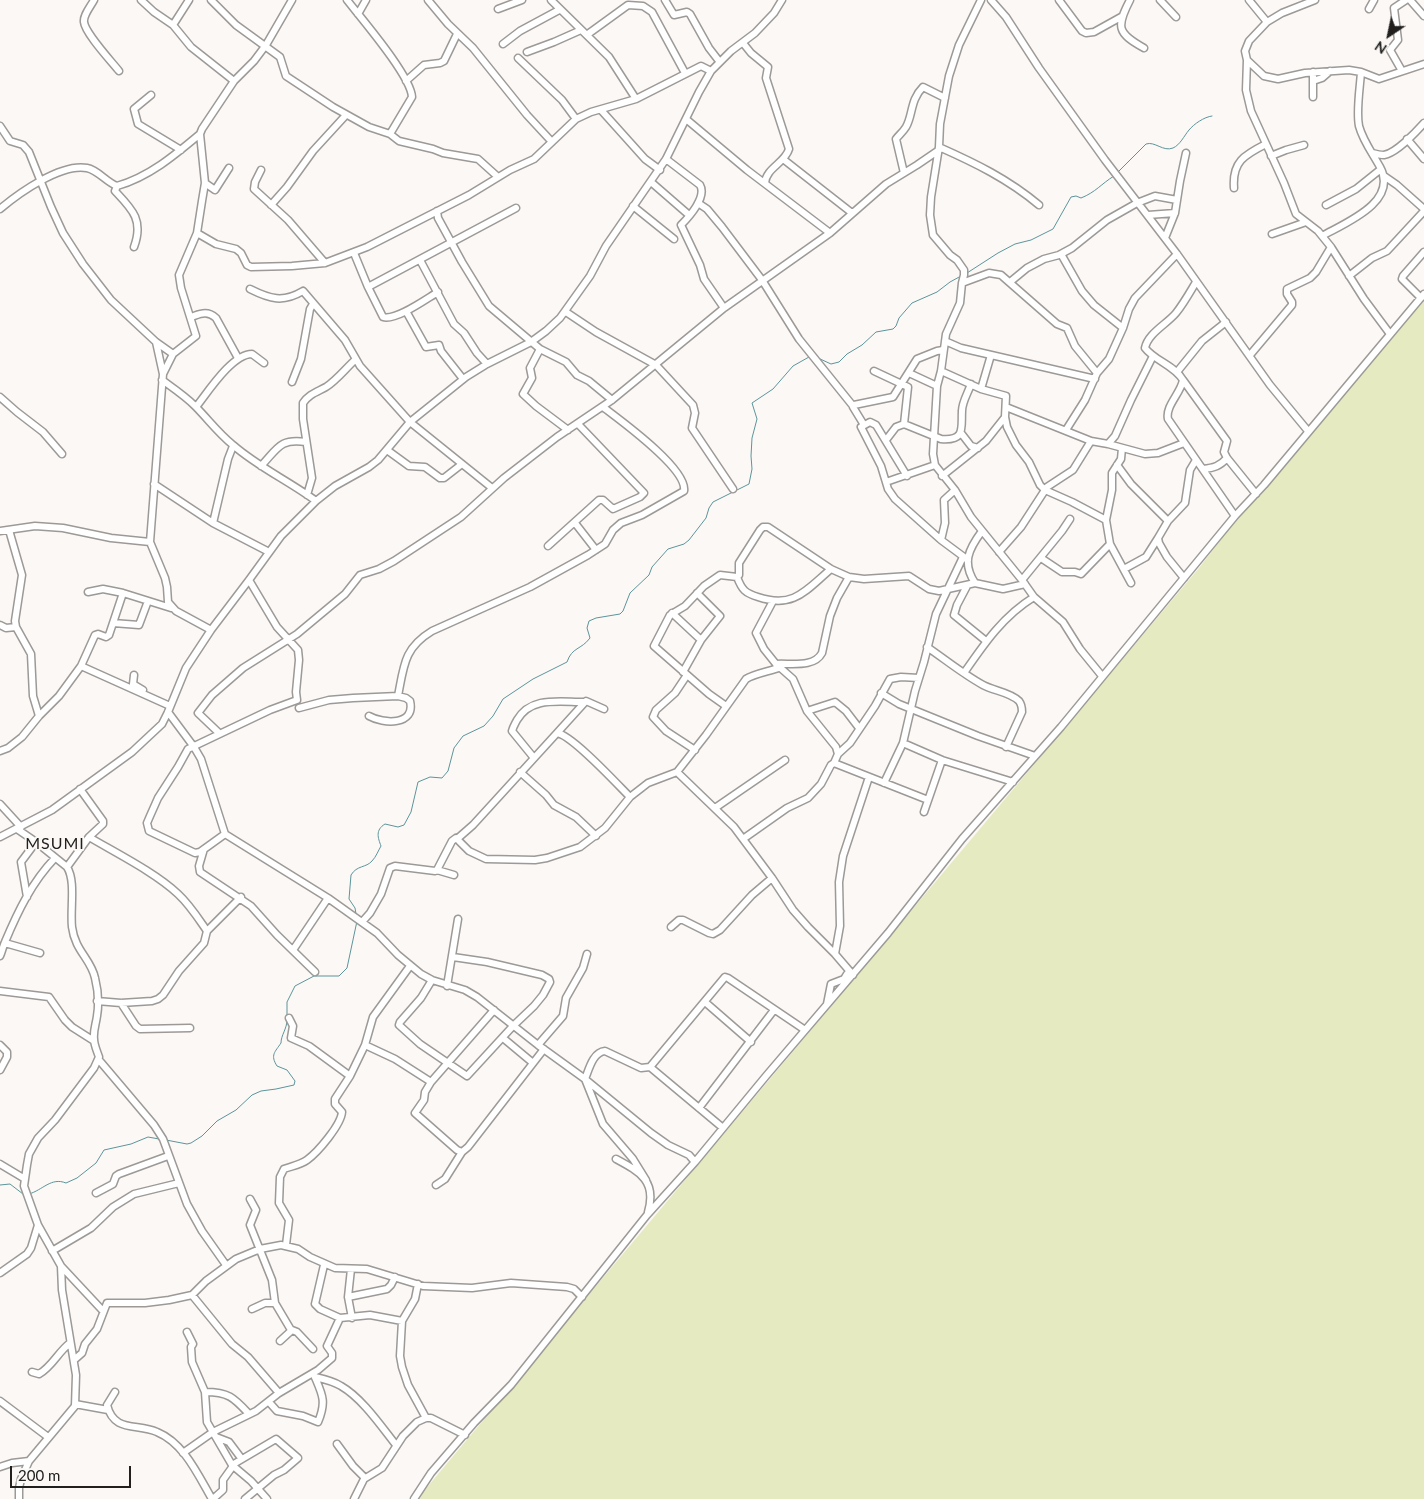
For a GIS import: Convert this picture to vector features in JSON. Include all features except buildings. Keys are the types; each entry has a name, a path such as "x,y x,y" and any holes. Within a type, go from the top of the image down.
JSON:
{"street":[{"path":"94,0 84,17 84,24 119,72"},
{"path":"141,0 154,12 173,24 191,46 234,80"},
{"path":"173,24 189,0"},
{"path":"211,0 236,25 280,57 286,76 346,115 369,127 390,134 399,142 478,159 498,177"},
{"path":"347,0 383,46 406,81 412,97 390,134"},
{"path":"358,14 366,0"},
{"path":"428,0 457,34 473,48 527,115 552,142"},
{"path":"498,9 522,0"},
{"path":"551,0 581,30 588,34 609,57 636,99"},
{"path":"665,0 674,15 687,12 690,14 719,61"},
{"path":"0,837 52,810 132,752 162,724 186,668 211,630 250,580 280,536 316,502 335,486 369,467 387,450 410,422 464,379 487,364 531,342 566,312 590,276 606,246 660,170 711,71 719,61 755,33 774,12 780,0"},
{"path":"981,0 959,45 949,76 940,124 939,148 931,197 931,228 938,243 957,260 964,270 960,304 948,326 944,341 941,371 937,386 933,454 935,465 955,490 963,506 982,531 1034,597 1063,622 1080,650 1102,676"},
{"path":"991,0 1006,17 1039,68 1105,160 1177,254 1270,385 1308,431"},
{"path":"1059,0 1082,31 1086,33 1094,32 1121,17"},
{"path":"1123,0 1124,10"},
{"path":"1130,0 1121,17 1120,24 1125,35 1144,48"},
{"path":"1160,0 1176,17"},
{"path":"1249,0 1266,22"},
{"path":"1315,0 1303,2 1266,22 1249,41 1245,51 1248,100 1296,214 1331,246 1364,299 1390,334"},
{"path":"1369,9 1374,0"},
{"path":"1402,72 1390,50 1398,40 1394,8 1406,0"},
{"path":"1410,0 1424,16"},
{"path":"117,186 136,180 181,150 200,134 234,80 254,61 266,45 290,1"},
{"path":"588,34 628,5 643,6 652,12 685,73"},
{"path":"503,44 520,31 560,10"},
{"path":"527,52 581,30"},
{"path":"406,81 424,65 444,61 457,34"},
{"path":"743,43 751,53 768,67 766,78 789,149 783,159 767,176 765,183"},
{"path":"518,58 562,100 576,119"},
{"path":"1247,60 1268,78 1284,78 1313,72 1349,70 1361,72 1379,79 1422,64 1424,73"},
{"path":"197,233 216,244 236,249 251,267 325,263 354,253 469,195 498,177 534,159 576,119 636,99 701,66 705,66 711,71"},
{"path":"1313,80 1322,78 1330,71"},
{"path":"1313,72 1313,97"},
{"path":"1322,236 1352,220 1372,206 1384,188 1384,176 1363,137 1358,120 1361,72"},
{"path":"904,173 896,140 907,125 914,100 923,87 944,98"},
{"path":"151,95 134,109 138,124 181,150"},
{"path":"601,110 645,159 660,170"},
{"path":"271,205 287,187 313,151 346,115"},
{"path":"686,119 732,158 830,233"},
{"path":"1372,153 1387,154 1424,123"},
{"path":"0,126 10,141 23,145 27,149 63,233 83,264 111,300 156,342 173,354"},
{"path":"162,377 173,354 196,336 181,288 179,275 197,233 205,183 200,134"},
{"path":"1407,139 1424,159"},
{"path":"1234,188 1233,176 1239,162 1250,152 1266,144"},
{"path":"1271,156 1304,145"},
{"path":"219,733 199,712 212,695 243,668 288,640 345,594 360,574 379,569 394,561 461,517 492,488 568,430 603,407 724,308 830,233 886,184 939,148"},
{"path":"939,148 989,170 1019,188 1039,205"},
{"path":"1165,238 1175,213 1186,153"},
{"path":"666,159 700,185 703,191 698,203 681,225 700,264 704,279 724,308"},
{"path":"783,159 852,213"},
{"path":"0,209 42,181 68,169 82,168 93,170 117,186"},
{"path":"205,183 215,190 229,168"},
{"path":"1326,205 1356,189 1381,169"},
{"path":"261,170 255,182 254,190 288,220 325,263"},
{"path":"1349,276 1372,258 1387,251 1424,210 1397,184 1384,176"},
{"path":"651,182 689,215"},
{"path":"117,186 115,191 132,208 135,217 137,238 134,247"},
{"path":"1010,282 1027,268 1072,248 1107,220 1137,203 1156,196 1177,200"},
{"path":"698,203 707,209 722,226 762,280 799,339 853,406 864,425"},
{"path":"634,206 674,239"},
{"path":"368,287 420,260 450,241 516,208"},
{"path":"437,211 438,218 450,241 484,300 531,342 540,349 566,362 577,375 590,381 612,400"},
{"path":"1148,215 1175,213"},
{"path":"1272,234 1306,222"},
{"path":"1250,355 1292,305 1287,290 1310,278 1316,272 1331,246"},
{"path":"414,1499 431,1473 474,1423 511,1385 647,1216 695,1162 826,1005 831,984 844,979 851,972 962,840 1061,727 1234,516 1256,494 1422,296 1402,279 1402,276 1424,252"},
{"path":"354,253 383,317 390,318 406,311 438,292"},
{"path":"1061,254 1082,291 1094,305 1123,328"},
{"path":"1066,430 1085,400 1096,376 1109,359 1135,298 1177,254"},
{"path":"420,260 454,324 464,333 487,364"},
{"path":"962,283 989,272 1001,275 1057,324 1067,328 1075,346 1096,376"},
{"path":"1196,282 1177,312 1147,342 1145,348 1153,356 1177,372 1227,442 1224,452 1227,458 1256,494"},
{"path":"250,289 270,299 293,297 303,292 345,340 360,366 410,422 492,488"},
{"path":"292,382 301,359 310,309 313,304"},
{"path":"406,311 426,347 439,346 464,379"},
{"path":"566,312 596,332 656,365 693,405 695,413 692,428 733,489"},
{"path":"191,318 202,313 212,314 238,358"},
{"path":"1111,318 1126,317"},
{"path":"1177,372 1202,342 1226,322"},
{"path":"944,341 961,348 991,355 1096,376"},
{"path":"156,342 162,377 150,542 165,578 168,602 171,608"},
{"path":"540,349 530,368 532,378 523,394 568,430"},
{"path":"853,406 893,397 917,359 943,350"},
{"path":"196,407 218,378 238,358 250,354 264,363"},
{"path":"982,389 991,355"},
{"path":"1108,444 1115,436 1153,356"},
{"path":"307,494 312,478 302,403 312,393 334,380 356,359"},
{"path":"874,371 902,384 908,389 904,424"},
{"path":"941,371 982,389 1006,396 1005,417 1007,426 1029,462 1037,480 1045,490 1106,520"},
{"path":"909,373 937,386"},
{"path":"162,377 196,407 206,420 234,446 261,466 307,494 316,502"},
{"path":"1183,380 1167,416 1234,516"},
{"path":"971,384 962,410 961,433 970,446 978,448"},
{"path":"0,398 43,432 62,454"},
{"path":"1006,406 1091,441 1144,454 1152,454 1184,443"},
{"path":"398,696 403,669 410,651 419,639 432,631 530,587 596,550 605,544 621,523 642,515 681,493 685,488 666,458 603,407"},
{"path":"942,476 986,441 1005,417"},
{"path":"907,476 874,423 870,422 861,427 878,458 886,482 895,500 965,559 968,572 975,584"},
{"path":"548,546 601,499 613,508 640,497 644,493 578,424"},
{"path":"886,440 896,428 904,424 934,437 948,440 961,433"},
{"path":"261,466 285,442 292,440 306,442"},
{"path":"999,552 1020,527 1045,490 1073,470 1091,441"},
{"path":"213,523 228,459 234,446"},
{"path":"1122,448 1121,459 1112,473 1112,490 1106,520 1110,544 1132,584"},
{"path":"387,450 409,466 425,467 440,478 444,478 462,464"},
{"path":"1203,469 1220,465 1227,458"},
{"path":"1124,570 1146,557 1168,521 1185,503 1188,477 1196,460"},
{"path":"886,482 935,465"},
{"path":"1117,465 1131,484 1168,521"},
{"path":"154,484 213,523 269,552"},
{"path":"941,540 945,523 944,502 955,490"},
{"path":"737,577 740,573 739,563 760,530 765,526 831,569 850,576 864,579 909,576 928,589 939,591 975,584 1003,589 1023,582 1070,519"},
{"path":"575,523 596,550"},
{"path":"0,532 35,526 63,528 111,538 150,542"},
{"path":"9,530 22,575 15,621 16,627 31,654 33,696 39,716"},
{"path":"884,783 903,743 939,606 972,545 982,531"},
{"path":"1158,538 1159,544 1167,557 1184,578"},
{"path":"1040,558 1062,572 1081,574 1110,544"},
{"path":"737,577 745,592 773,601 784,602 802,594 831,569"},
{"path":"726,706 709,694 654,646 672,613 685,606 704,586 720,575 737,577"},
{"path":"458,839 469,851 486,859 523,860 547,858 580,847 606,828 630,797 648,784 677,772 746,679 752,675 760,675 778,665 807,663 819,658 822,653 830,616 837,598 850,576"},
{"path":"225,834 200,852 190,851 153,834 147,828 147,824 158,798 188,749 270,710 297,700 298,650 277,627 250,580"},
{"path":"966,586 954,615 986,641"},
{"path":"88,592 103,589 123,593 171,608 211,630"},
{"path":"0,751 13,745 59,696 81,666 95,635 108,637 123,593"},
{"path":"695,750 666,731 652,717 656,710 675,693 701,640 720,616 697,593"},
{"path":"964,673 986,641 1008,617 1034,597"},
{"path":"113,623 139,625 148,601"},
{"path":"773,601 756,634 764,649 793,679 807,711 836,747 838,754"},
{"path":"672,613 701,640"},
{"path":"0,625 6,628 16,627"},
{"path":"928,647 964,673 986,686 1014,697 1019,702 1022,712 1006,747"},
{"path":"81,666 170,707"},
{"path":"134,675 133,681 135,685 170,707 194,747 200,759 225,834 349,912 377,933 410,966 432,980 470,992 585,1079 651,1133 668,1145 689,1155 695,1162"},
{"path":"743,839 788,808 808,798 817,790 838,754 846,748 872,712 890,679 893,677 919,678"},
{"path":"882,693 899,704 1006,747 1035,756"},
{"path":"299,708 329,700 398,696 410,701 412,707 408,715 402,720 386,722 368,716"},
{"path":"534,758 512,731 520,715 537,703 546,701 589,701 604,709"},
{"path":"437,870 454,838 458,839 473,825 584,702"},
{"path":"807,711 835,702 846,711 859,728"},
{"path":"557,733 572,741 630,797"},
{"path":"903,743 942,760 1013,782"},
{"path":"715,808 785,760"},
{"path":"924,812 942,760"},
{"path":"834,763 928,800"},
{"path":"520,772 546,795 554,805 576,817 596,836"},
{"path":"677,772 734,827 797,915 851,972"},
{"path":"835,954 840,926 839,882 843,856 869,777"},
{"path":"67,867 89,837 103,822 80,790"},
{"path":"0,804 19,828 67,867 72,878 71,905 74,938 78,949 93,972 97,1001 94,1041 99,1060 154,1125 163,1139 187,1204 202,1231 226,1265"},
{"path":"89,837 177,892 207,931"},
{"path":"27,897 21,862 36,842"},
{"path":"204,849 199,866 200,872 241,897 315,972"},
{"path":"0,956 27,897 42,872 55,858"},
{"path":"361,921 370,912 381,894 388,871 392,867 437,870 454,875"},
{"path":"671,927 679,920 683,920 714,934 720,930 752,895 772,878"},
{"path":"97,1001 121,1003 158,999 163,995 179,971 204,943 207,931 241,897"},
{"path":"293,950 328,898"},
{"path":"447,986 458,919"},
{"path":"5,943 40,953"},
{"path":"436,1185 445,1179 462,1152 492,1118 533,1064 541,1047 562,1016 566,1006 566,998 583,968 587,954"},
{"path":"432,980 421,998 399,1025 420,1044 467,1076 543,995 549,985 548,979 542,975 495,964 453,958"},
{"path":"286,1245 289,1220 279,1203 280,1178 284,1169 302,1163 330,1135 342,1114 335,1100 366,1044 373,1017 410,966"},
{"path":"647,1216 651,1194 646,1180 633,1159 603,1124 585,1079 595,1056 602,1051 641,1068 650,1067 725,977 805,1030"},
{"path":"0,992 49,997 72,1027 94,1041"},
{"path":"705,1002 751,1042"},
{"path":"121,1003 140,1029 190,1028"},
{"path":"462,1152 457,1150 415,1114 424,1101 425,1092 431,1082 494,1010"},
{"path":"699,1108 774,1010"},
{"path":"289,1018 293,1026 291,1038 309,1046 350,1076"},
{"path":"503,1038 533,1064"},
{"path":"366,1044 402,1063 431,1082"},
{"path":"0,1045 7,1052 8,1057 0,1070"},
{"path":"99,1060 34,1145 29,1154 24,1186 38,1225 60,1266 103,1311"},
{"path":"650,1067 723,1128"},
{"path":"96,1193 113,1184 116,1176 119,1174 168,1156"},
{"path":"616,1159 646,1180"},
{"path":"0,1164 25,1179"},
{"path":"52,1251 91,1228 113,1207 134,1194 179,1183"},
{"path":"250,1199 256,1210 249,1223 272,1280 274,1303 291,1330 297,1332 313,1349"},
{"path":"0,1273 28,1254 38,1225"},
{"path":"74,1360 82,1353 85,1344 97,1328 107,1303 145,1303 192,1295 226,1265 247,1253 286,1245 298,1249 324,1265 336,1268 367,1269 423,1286 472,1288 511,1283 567,1287 574,1289 582,1297"},
{"path":"324,1265 315,1304 320,1309 340,1318 370,1315 402,1321"},
{"path":"19,1499 21,1479 29,1461 75,1404 76,1375 62,1290 60,1266"},
{"path":"351,1269 348,1297 352,1318"},
{"path":"348,1297 387,1289 395,1276"},
{"path":"418,1284 415,1299 402,1321 400,1356 408,1385 426,1418"},
{"path":"192,1295 227,1338 248,1357 279,1393"},
{"path":"252,1308 265,1303 274,1303"},
{"path":"183,1452 269,1402 279,1393 314,1375 332,1358 332,1353 327,1346 340,1318"},
{"path":"280,1341 291,1330"},
{"path":"186,1332 193,1344 191,1346 193,1366 200,1376 206,1392 206,1419 232,1465 259,1488 267,1499"},
{"path":"32,1372 39,1374 48,1368 70,1343"},
{"path":"269,1402 277,1411 303,1416 318,1422 323,1403 314,1375"},
{"path":"314,1375 345,1389 376,1419 396,1445"},
{"path":"115,1392 108,1401 108,1410 118,1423 158,1432 167,1437 183,1452 213,1499 224,1490 223,1480 232,1465 276,1439 298,1458 244,1499"},
{"path":"206,1392 220,1392 230,1395 249,1414"},
{"path":"0,1401 48,1437"},
{"path":"75,1404 108,1410"},
{"path":"354,1499 365,1478 382,1468 396,1445 414,1425 426,1418 431,1418 465,1435"},
{"path":"214,1435 229,1442 241,1458"},
{"path":"337,1444 353,1466 365,1478"},
{"path":"0,1467 29,1461"}],"green space":[{"path":"1424,298 1424,1499 420,1499 423,1492"}],"waterway":[{"path":"1117,173 1146,144 1149,143 1166,149 1173,148 1180,143 1194,125 1212,116"},
{"path":"967,273 1015,244 1031,240 1053,229 1071,197 1081,198 1086,196 1114,176"},
{"path":"818,358 831,364 839,362 876,332 893,329 899,318 912,303 937,292 961,276"},
{"path":"356,914 355,908 349,899 351,875 375,858 381,846 378,837 382,826 385,824 398,827 404,825 411,812 418,782 430,777 442,778 448,771 454,748 463,736 484,726 493,716 503,699 533,679 567,662 571,654 590,638 587,628 589,621 620,614 630,593 649,575 652,567 668,549 684,544 689,540 706,518 713,502 749,484 752,469 752,438 757,419 752,403 773,389 793,366 809,357"},
{"path":"287,1016 287,1002 295,986 314,976 339,976 347,968 357,921"},
{"path":"166,1140 191,1143 202,1136 217,1121 236,1110 252,1095 261,1091 294,1085 295,1081 287,1070 277,1066 274,1059 274,1054 281,1043 287,1020"},
{"path":"29,1194 51,1183 66,1183 77,1178 96,1163 104,1150 131,1144 148,1137 159,1139"},
{"path":"0,1185 10,1184 23,1194"}],"district":[{"name":"MSUMI","path":"55,844"}]}
